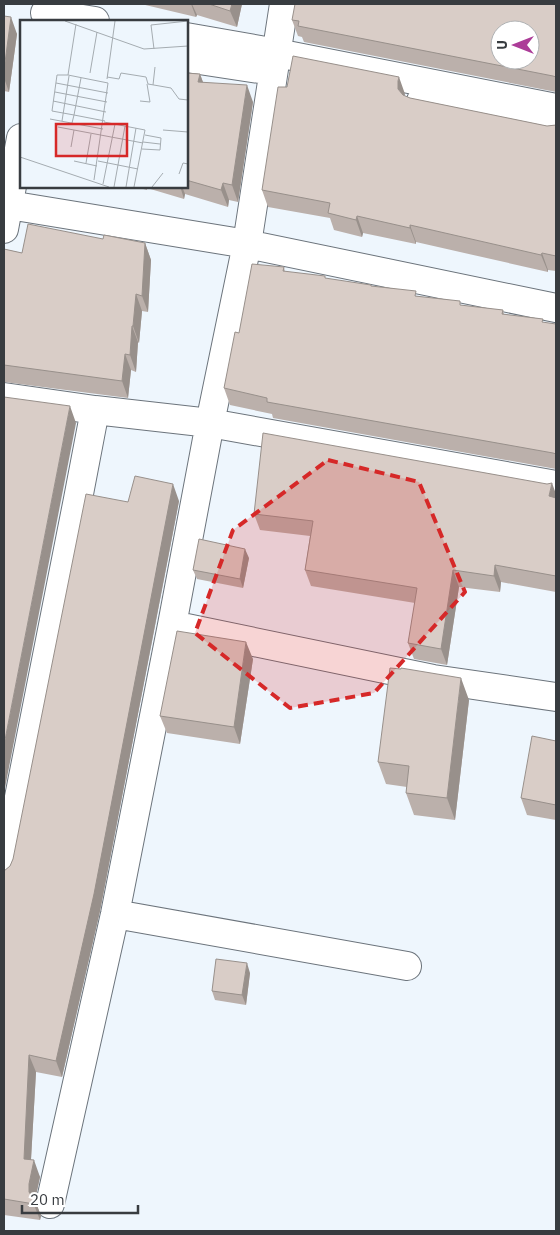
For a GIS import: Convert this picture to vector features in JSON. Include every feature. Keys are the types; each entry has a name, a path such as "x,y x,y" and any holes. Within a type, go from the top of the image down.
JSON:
{"street":[{"path":"50,1204 115,914 210,423 247,244 284,4"},
{"path":"45,13 89,20"},
{"path":"188,38 275,62 556,128"},
{"path":"188,58 275,62 556,108"},
{"path":"20,143 6,217 247,244 556,308"},
{"path":"4,397 94,410 210,423 556,485"},
{"path":"4,873 94,410"},
{"path":"172,625 433,678 556,697"},
{"path":"115,914 407,966"}],"highlighted area":[{"path":"328,460 419,482 465,592 374,693 290,708 195,633 233,530"}],"building":[{"path":"209,4 232,4 230,11"},
{"path":"295,4 556,4 556,77 522,70 540,70 540,20 490,20 490,64 298,26 299,21 292,20"},
{"path":"4,16 11,17 4,70"},
{"path":"293,56 399,77 398,89 403,95 410,98 547,126 556,125 556,256 542,253 541,255 410,225 410,228 357,216 356,220 328,213 330,203 262,190 278,87 287,87"},
{"path":"188,73 200,74 198,82 247,85 232,185 223,183 221,190 188,181"},
{"path":"28,224 103,239 104,235 145,243 142,296 136,294 130,355 125,354 122,381 4,365 4,249 22,253"},
{"path":"252,264 284,267 283,271 325,276 325,278 371,286 416,291 415,296 460,301 460,305 503,310 502,314 543,319 542,322 556,324 556,454 267,402 267,398 224,388 235,332 239,333"},
{"path":"4,397 70,406 4,745"},
{"path":"263,433 547,484 552,483 549,496 556,498 556,576 495,565 494,576 453,570 441,649 408,643 417,588 305,570 313,521 254,514"},
{"path":"135,476 173,484 94,894 56,1061 29,1055 24,1159 34,1160 29,1192 34,1199 34,1204 4,1199 4,871 10,866 13,859 86,494 128,502"},
{"path":"199,539 245,549 240,579 193,570"},
{"path":"177,631 246,642 234,727 160,716"},
{"path":"390,668 401,668 461,678 447,798 406,793 409,766 378,762"},
{"path":"532,736 556,741 556,805 521,798"},
{"path":"216,959 247,963 242,995 212,991"}]}
